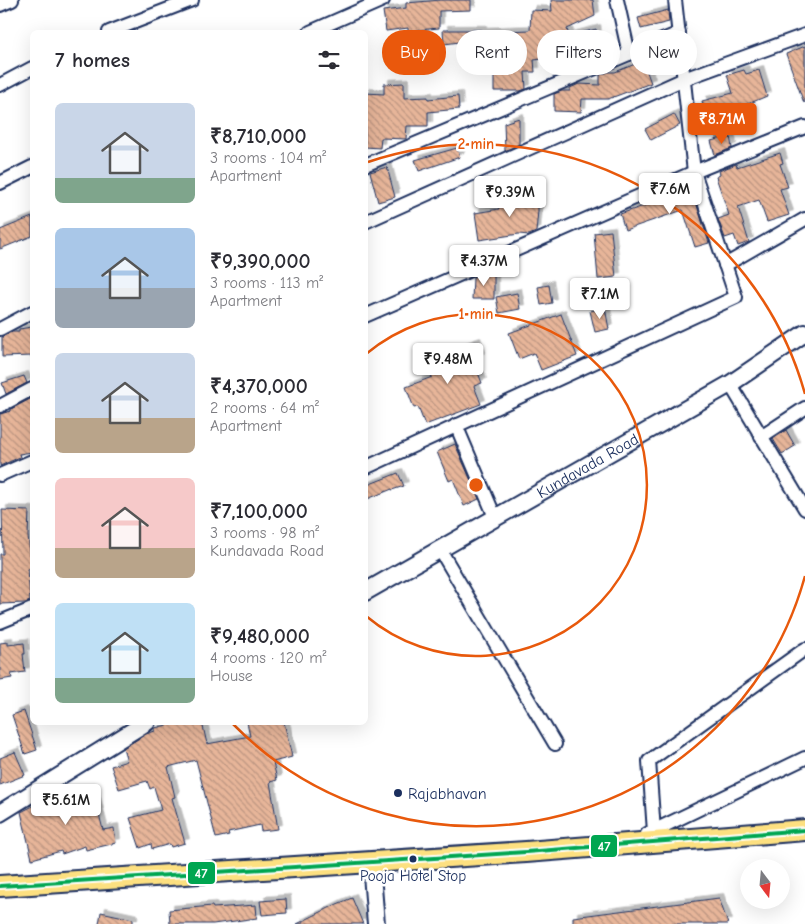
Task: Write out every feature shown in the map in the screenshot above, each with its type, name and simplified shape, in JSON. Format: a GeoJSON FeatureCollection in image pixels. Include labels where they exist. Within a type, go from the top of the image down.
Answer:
{"type":"FeatureCollection","features":[{"type":"Feature","properties":{"kind":"main road"},"geometry":{"type":"LineString","coordinates":[[0,886],[371,862],[805,830]]}},
{"type":"Feature","properties":{"kind":"street"},"geometry":{"type":"LineString","coordinates":[[0,5],[12,0]]}},
{"type":"Feature","properties":{"kind":"street"},"geometry":{"type":"LineString","coordinates":[[114,30],[192,0]]}},
{"type":"Feature","properties":{"kind":"street"},"geometry":{"type":"LineString","coordinates":[[315,30],[383,0]]}},
{"type":"Feature","properties":{"kind":"street"},"geometry":{"type":"LineString","coordinates":[[368,164],[629,54],[617,0]]}},
{"type":"Feature","properties":{"kind":"street"},"geometry":{"type":"LineString","coordinates":[[675,0],[679,30]]}},
{"type":"Feature","properties":{"kind":"street"},"geometry":{"type":"LineString","coordinates":[[368,221],[684,79],[805,35]]}},
{"type":"Feature","properties":{"kind":"street"},"geometry":{"type":"LineString","coordinates":[[0,85],[30,69]]}},
{"type":"Feature","properties":{"kind":"street"},"geometry":{"type":"LineString","coordinates":[[368,467],[736,296],[694,172],[684,75]]}},
{"type":"Feature","properties":{"kind":"street"},"geometry":{"type":"LineString","coordinates":[[368,315],[694,172],[805,127]]}},
{"type":"Feature","properties":{"kind":"street"},"geometry":{"type":"LineString","coordinates":[[0,183],[30,168]]}},
{"type":"Feature","properties":{"kind":"street"},"geometry":{"type":"LineString","coordinates":[[725,265],[805,219]]}},
{"type":"Feature","properties":{"kind":"street"},"geometry":{"type":"LineString","coordinates":[[0,329],[30,313]]}},
{"type":"Feature","properties":{"kind":"street","name":"Kundavada Road"},"geometry":{"type":"LineString","coordinates":[[368,590],[439,548],[730,384],[805,332]]}},
{"type":"Feature","properties":{"kind":"street"},"geometry":{"type":"LineString","coordinates":[[730,384],[803,501]]}},
{"type":"Feature","properties":{"kind":"street"},"geometry":{"type":"LineString","coordinates":[[0,406],[30,390]]}},
{"type":"Feature","properties":{"kind":"street"},"geometry":{"type":"LineString","coordinates":[[761,436],[805,408]]}},
{"type":"Feature","properties":{"kind":"street"},"geometry":{"type":"LineString","coordinates":[[456,425],[494,517]]}},
{"type":"Feature","properties":{"kind":"street"},"geometry":{"type":"LineString","coordinates":[[0,476],[30,462]]}},
{"type":"Feature","properties":{"kind":"street"},"geometry":{"type":"LineString","coordinates":[[439,548],[555,744]]}},
{"type":"Feature","properties":{"kind":"street"},"geometry":{"type":"LineString","coordinates":[[0,622],[30,610]]}},
{"type":"Feature","properties":{"kind":"street"},"geometry":{"type":"LineString","coordinates":[[654,832],[648,761],[805,649]]}},
{"type":"Feature","properties":{"kind":"street"},"geometry":{"type":"LineString","coordinates":[[0,813],[142,725]]}},
{"type":"Feature","properties":{"kind":"street"},"geometry":{"type":"LineString","coordinates":[[613,845],[654,832],[805,758]]}},
{"type":"Feature","properties":{"kind":"street"},"geometry":{"type":"LineString","coordinates":[[371,862],[376,924]]}},
{"type":"Feature","properties":{"kind":"building"},"geometry":{"type":"Polygon","coordinates":[[[471,0],[471,10],[439,11],[439,28],[386,30],[383,11],[406,8],[406,3],[471,0]]]}},
{"type":"Feature","properties":{"kind":"building"},"geometry":{"type":"Polygon","coordinates":[[[551,0],[593,0],[595,16],[567,30],[537,30],[537,60],[534,60],[535,72],[527,72],[527,30],[530,30],[531,10],[552,11],[551,0]]]}},
{"type":"Feature","properties":{"kind":"building"},"geometry":{"type":"Polygon","coordinates":[[[668,10],[669,22],[641,29],[638,18],[668,10]]]}},
{"type":"Feature","properties":{"kind":"building"},"geometry":{"type":"Polygon","coordinates":[[[446,30],[456,30],[456,42],[446,44],[446,30]]]}},
{"type":"Feature","properties":{"kind":"building"},"geometry":{"type":"Polygon","coordinates":[[[805,46],[805,102],[804,103],[786,54],[805,46]]]}},
{"type":"Feature","properties":{"kind":"building"},"geometry":{"type":"Polygon","coordinates":[[[630,66],[630,75],[648,75],[651,83],[608,99],[582,99],[581,112],[554,111],[554,94],[570,91],[570,88],[579,84],[600,85],[600,75],[620,75],[620,70],[630,66]]]}},
{"type":"Feature","properties":{"kind":"building"},"geometry":{"type":"Polygon","coordinates":[[[744,70],[746,74],[759,70],[767,96],[731,111],[706,118],[702,101],[733,93],[727,75],[744,70]]]}},
{"type":"Feature","properties":{"kind":"building"},"geometry":{"type":"Polygon","coordinates":[[[494,75],[525,75],[526,89],[520,91],[494,91],[494,75]]]}},
{"type":"Feature","properties":{"kind":"building"},"geometry":{"type":"Polygon","coordinates":[[[404,83],[404,98],[428,97],[428,99],[458,96],[459,109],[428,112],[428,126],[407,126],[406,139],[381,138],[380,148],[368,147],[368,93],[384,94],[384,84],[404,83]]]}},
{"type":"Feature","properties":{"kind":"building"},"geometry":{"type":"Polygon","coordinates":[[[674,114],[680,125],[651,140],[645,129],[674,114]]]}},
{"type":"Feature","properties":{"kind":"building"},"geometry":{"type":"Polygon","coordinates":[[[519,118],[519,144],[505,151],[504,123],[519,118]]]}},
{"type":"Feature","properties":{"kind":"building"},"geometry":{"type":"Polygon","coordinates":[[[730,136],[732,148],[715,155],[711,141],[730,136]]]}},
{"type":"Feature","properties":{"kind":"building"},"geometry":{"type":"Polygon","coordinates":[[[457,148],[460,157],[419,171],[415,160],[457,148]]]}},
{"type":"Feature","properties":{"kind":"building"},"geometry":{"type":"Polygon","coordinates":[[[780,153],[783,163],[780,164],[788,187],[780,189],[789,215],[767,222],[759,200],[738,207],[749,242],[738,246],[734,235],[725,238],[718,219],[729,215],[716,177],[720,175],[719,171],[736,164],[737,167],[780,153]]]}},
{"type":"Feature","properties":{"kind":"building"},"geometry":{"type":"Polygon","coordinates":[[[387,167],[395,197],[378,202],[370,172],[387,167]]]}},
{"type":"Feature","properties":{"kind":"building"},"geometry":{"type":"Polygon","coordinates":[[[538,190],[536,232],[529,235],[519,234],[479,240],[475,213],[499,209],[497,204],[527,193],[527,191],[538,190]]]}},
{"type":"Feature","properties":{"kind":"building"},"geometry":{"type":"Polygon","coordinates":[[[692,190],[709,243],[695,247],[683,210],[625,230],[620,214],[692,190]]]}},
{"type":"Feature","properties":{"kind":"building"},"geometry":{"type":"Polygon","coordinates":[[[30,218],[30,237],[0,249],[0,230],[30,218]]]}},
{"type":"Feature","properties":{"kind":"building"},"geometry":{"type":"Polygon","coordinates":[[[611,231],[616,277],[598,279],[594,233],[611,231]]]}},
{"type":"Feature","properties":{"kind":"building"},"geometry":{"type":"Polygon","coordinates":[[[482,273],[494,274],[494,299],[472,299],[473,278],[482,273]]]}},
{"type":"Feature","properties":{"kind":"building"},"geometry":{"type":"Polygon","coordinates":[[[549,285],[552,303],[541,305],[538,287],[549,285]]]}},
{"type":"Feature","properties":{"kind":"building"},"geometry":{"type":"Polygon","coordinates":[[[622,285],[624,296],[612,298],[610,287],[622,285]]]}},
{"type":"Feature","properties":{"kind":"building"},"geometry":{"type":"Polygon","coordinates":[[[517,293],[520,309],[499,313],[496,297],[517,293]]]}},
{"type":"Feature","properties":{"kind":"building"},"geometry":{"type":"Polygon","coordinates":[[[605,308],[609,329],[595,332],[590,311],[605,308]]]}},
{"type":"Feature","properties":{"kind":"building"},"geometry":{"type":"Polygon","coordinates":[[[561,314],[577,356],[541,370],[534,353],[519,359],[509,333],[561,314]]]}},
{"type":"Feature","properties":{"kind":"building"},"geometry":{"type":"Polygon","coordinates":[[[30,327],[30,356],[2,357],[2,337],[11,332],[19,332],[19,329],[30,327]]]}},
{"type":"Feature","properties":{"kind":"building"},"geometry":{"type":"Polygon","coordinates":[[[476,342],[481,357],[473,360],[482,383],[474,386],[481,404],[425,425],[418,407],[414,408],[406,387],[432,377],[426,360],[476,342]]]}},
{"type":"Feature","properties":{"kind":"building"},"geometry":{"type":"Polygon","coordinates":[[[24,376],[27,383],[6,394],[2,383],[24,376]]]}},
{"type":"Feature","properties":{"kind":"building"},"geometry":{"type":"Polygon","coordinates":[[[30,399],[30,452],[19,454],[20,457],[0,466],[0,414],[11,411],[11,409],[30,399]]]}},
{"type":"Feature","properties":{"kind":"building"},"geometry":{"type":"Polygon","coordinates":[[[786,430],[795,446],[782,454],[773,439],[786,430]]]}},
{"type":"Feature","properties":{"kind":"building"},"geometry":{"type":"Polygon","coordinates":[[[455,444],[479,499],[464,506],[453,479],[449,481],[437,452],[455,444]]]}},
{"type":"Feature","properties":{"kind":"building"},"geometry":{"type":"Polygon","coordinates":[[[398,473],[404,486],[368,499],[368,485],[398,473]]]}},
{"type":"Feature","properties":{"kind":"building"},"geometry":{"type":"Polygon","coordinates":[[[2,510],[29,511],[30,568],[28,569],[30,601],[0,604],[0,554],[3,554],[2,510]]]}},
{"type":"Feature","properties":{"kind":"building"},"geometry":{"type":"Polygon","coordinates":[[[8,642],[8,645],[24,643],[25,672],[11,674],[12,678],[0,680],[0,643],[8,642]]]}},
{"type":"Feature","properties":{"kind":"building"},"geometry":{"type":"Polygon","coordinates":[[[24,711],[37,750],[25,754],[12,715],[24,711]]]}},
{"type":"Feature","properties":{"kind":"building"},"geometry":{"type":"Polygon","coordinates":[[[167,725],[203,725],[207,744],[250,736],[248,725],[285,725],[292,757],[273,762],[277,780],[270,782],[278,829],[261,831],[260,825],[228,832],[229,835],[216,838],[196,760],[168,767],[175,797],[172,798],[185,843],[171,847],[170,844],[152,849],[151,844],[140,848],[130,818],[161,810],[154,787],[150,789],[147,781],[119,789],[111,766],[127,761],[123,748],[146,734],[155,731],[155,728],[167,725]]]}},
{"type":"Feature","properties":{"kind":"building"},"geometry":{"type":"Polygon","coordinates":[[[15,752],[25,775],[0,785],[0,758],[15,752]]]}},
{"type":"Feature","properties":{"kind":"building"},"geometry":{"type":"Polygon","coordinates":[[[93,790],[103,830],[114,828],[116,843],[86,850],[85,846],[62,854],[61,851],[32,859],[21,812],[35,805],[63,796],[93,790]]]}},
{"type":"Feature","properties":{"kind":"building"},"geometry":{"type":"Polygon","coordinates":[[[352,898],[363,924],[297,924],[337,904],[352,898]]]}},
{"type":"Feature","properties":{"kind":"building"},"geometry":{"type":"Polygon","coordinates":[[[719,898],[728,924],[573,924],[573,917],[719,898]]]}},
{"type":"Feature","properties":{"kind":"building"},"geometry":{"type":"Polygon","coordinates":[[[286,899],[287,913],[262,915],[260,901],[286,899]]]}},
{"type":"Feature","properties":{"kind":"building"},"geometry":{"type":"Polygon","coordinates":[[[256,905],[257,918],[213,924],[170,924],[169,910],[212,906],[213,908],[256,905]]]}},
{"type":"Feature","properties":{"kind":"building"},"geometry":{"type":"Polygon","coordinates":[[[101,912],[133,919],[133,924],[99,924],[101,912]]]}},
{"type":"Feature","properties":{"kind":"transit line","name":"47"},"geometry":{"type":"LineString","coordinates":[[0,886],[526,852],[805,830]]}},
{"type":"Feature","properties":{"kind":"place","name":"Rajabhavan"},"geometry":{"type":"Point","coordinates":[398,793]}},
{"type":"Feature","properties":{"kind":"place","name":"Pooja Hotel Stop"},"geometry":{"type":"Point","coordinates":[413,859]}}]}
